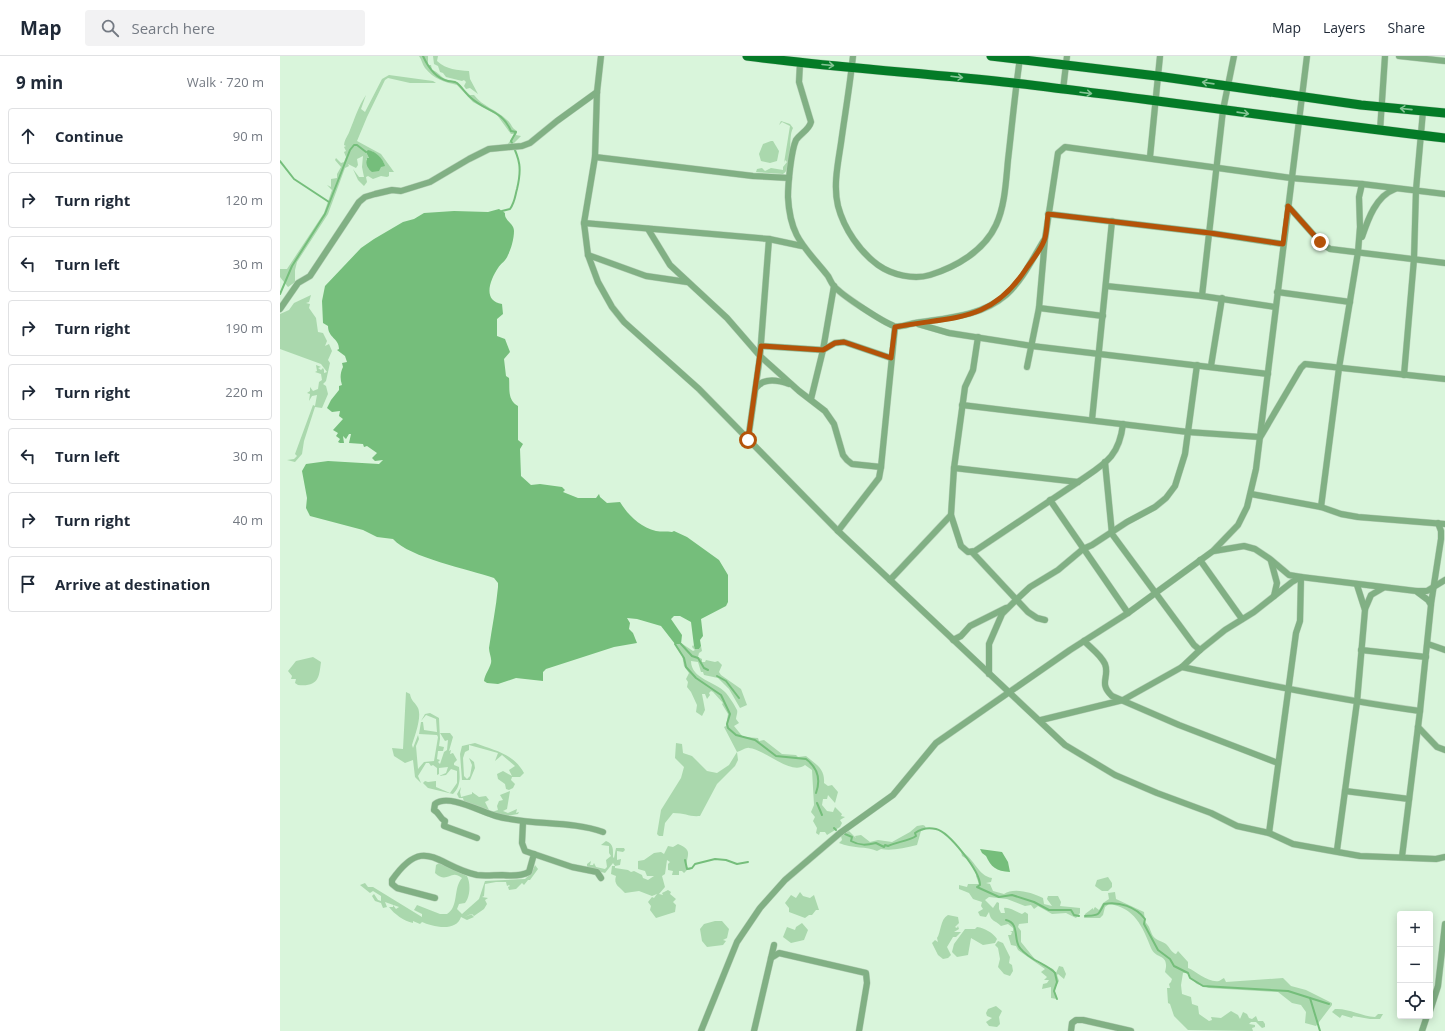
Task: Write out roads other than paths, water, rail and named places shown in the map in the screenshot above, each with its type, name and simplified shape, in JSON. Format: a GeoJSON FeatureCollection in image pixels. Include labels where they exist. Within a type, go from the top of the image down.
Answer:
{"type":"FeatureCollection","features":[{"type":"Feature","properties":{"kind":"main road"},"geometry":{"type":"LineString","coordinates":[[747,56],[800,63],[1016,84],[1445,138]]}},
{"type":"Feature","properties":{"kind":"main road"},"geometry":{"type":"LineString","coordinates":[[991,56],[1067,60],[1157,76],[1301,97],[1445,113]]}},
{"type":"Feature","properties":{"kind":"street"},"geometry":{"type":"LineString","coordinates":[[601,56],[597,92],[595,157],[584,223],[588,256],[598,282],[612,307],[624,322],[699,389],[838,531],[1008,692],[1041,720],[1065,745],[1115,774],[1157,793],[1211,813],[1237,826],[1270,834],[1294,844],[1337,850],[1360,856],[1436,859],[1445,857]]}},
{"type":"Feature","properties":{"kind":"street"},"geometry":{"type":"LineString","coordinates":[[853,56],[838,166],[836,191],[838,206],[845,223],[860,249],[868,258],[884,269],[897,274],[919,277],[946,270],[969,256],[989,238],[996,225],[1005,188],[1020,58]]}},
{"type":"Feature","properties":{"kind":"street"},"geometry":{"type":"LineString","coordinates":[[1150,157],[1154,101],[1160,56]]}},
{"type":"Feature","properties":{"kind":"street"},"geometry":{"type":"LineString","coordinates":[[1202,296],[1223,110],[1234,56]]}},
{"type":"Feature","properties":{"kind":"street"},"geometry":{"type":"LineString","coordinates":[[701,1031],[737,942],[760,908],[786,880],[840,833],[893,795],[936,743],[1008,692],[1128,613],[1213,551],[1238,525],[1251,494],[1260,437],[1307,56]]}},
{"type":"Feature","properties":{"kind":"street"},"geometry":{"type":"LineString","coordinates":[[1380,130],[1385,56]]}},
{"type":"Feature","properties":{"kind":"street"},"geometry":{"type":"LineString","coordinates":[[1398,56],[1445,61]]}},
{"type":"Feature","properties":{"kind":"street"},"geometry":{"type":"LineString","coordinates":[[1063,90],[1067,60]]}},
{"type":"Feature","properties":{"kind":"street"},"geometry":{"type":"LineString","coordinates":[[800,63],[799,82],[811,122],[810,127],[796,141],[793,150],[788,198],[792,221],[794,230],[802,246],[829,277],[834,286],[848,300],[895,327],[962,317],[988,308],[1001,299],[1016,284],[1045,239]]}},
{"type":"Feature","properties":{"kind":"street"},"geometry":{"type":"LineString","coordinates":[[280,309],[298,283],[310,276],[359,202],[365,197],[392,190],[401,191],[430,182],[489,149],[522,146],[530,143],[597,92]]}},
{"type":"Feature","properties":{"kind":"street"},"geometry":{"type":"LineString","coordinates":[[1404,375],[1414,259],[1416,190],[1423,111]]}},
{"type":"Feature","properties":{"kind":"street"},"geometry":{"type":"LineString","coordinates":[[1027,367],[1039,308],[1048,214],[1058,153],[1061,149],[1069,147],[1150,157],[1291,178],[1362,184],[1445,194]]}},
{"type":"Feature","properties":{"kind":"street"},"geometry":{"type":"LineString","coordinates":[[595,157],[753,176],[789,178]]}},
{"type":"Feature","properties":{"kind":"street"},"geometry":{"type":"LineString","coordinates":[[1321,507],[1358,252],[1360,227],[1359,197],[1362,184]]}},
{"type":"Feature","properties":{"kind":"street"},"geometry":{"type":"LineString","coordinates":[[1358,252],[1366,225],[1377,204],[1389,191],[1398,188]]}},
{"type":"Feature","properties":{"kind":"street"},"geometry":{"type":"LineString","coordinates":[[1288,206],[1325,246],[1330,249],[1445,263]]}},
{"type":"Feature","properties":{"kind":"street"},"geometry":{"type":"LineString","coordinates":[[1048,214],[1210,233],[1283,244]]}},
{"type":"Feature","properties":{"kind":"street"},"geometry":{"type":"LineString","coordinates":[[1092,420],[1112,222]]}},
{"type":"Feature","properties":{"kind":"street"},"geometry":{"type":"LineString","coordinates":[[584,223],[769,239],[802,246]]}},
{"type":"Feature","properties":{"kind":"street"},"geometry":{"type":"LineString","coordinates":[[648,229],[666,261],[727,318],[760,356],[791,384],[825,411],[834,424],[843,455],[847,460],[852,464],[882,467]]}},
{"type":"Feature","properties":{"kind":"street"},"geometry":{"type":"LineString","coordinates":[[748,440],[760,356],[769,239]]}},
{"type":"Feature","properties":{"kind":"street"},"geometry":{"type":"LineString","coordinates":[[588,256],[646,276],[687,282]]}},
{"type":"Feature","properties":{"kind":"street"},"geometry":{"type":"LineString","coordinates":[[811,399],[823,350],[834,286]]}},
{"type":"Feature","properties":{"kind":"street"},"geometry":{"type":"LineString","coordinates":[[1106,286],[1222,298],[1275,307]]}},
{"type":"Feature","properties":{"kind":"street"},"geometry":{"type":"LineString","coordinates":[[1277,292],[1350,302]]}},
{"type":"Feature","properties":{"kind":"street"},"geometry":{"type":"LineString","coordinates":[[1211,366],[1222,298]]}},
{"type":"Feature","properties":{"kind":"street"},"geometry":{"type":"LineString","coordinates":[[1039,308],[1103,316]]}},
{"type":"Feature","properties":{"kind":"street"},"geometry":{"type":"LineString","coordinates":[[914,323],[939,331],[1032,346],[1211,366],[1268,374]]}},
{"type":"Feature","properties":{"kind":"street"},"geometry":{"type":"LineString","coordinates":[[838,531],[876,483],[882,467],[895,327]]}},
{"type":"Feature","properties":{"kind":"street"},"geometry":{"type":"LineString","coordinates":[[978,337],[974,366],[965,387],[962,405],[954,468],[951,515],[963,550],[972,552],[1016,600],[1032,615],[1045,620]]}},
{"type":"Feature","properties":{"kind":"street"},"geometry":{"type":"LineString","coordinates":[[761,346],[823,350],[835,343],[844,342],[891,358]]}},
{"type":"Feature","properties":{"kind":"street"},"geometry":{"type":"LineString","coordinates":[[1260,437],[1303,366],[1308,364],[1445,379]]}},
{"type":"Feature","properties":{"kind":"street"},"geometry":{"type":"LineString","coordinates":[[989,674],[989,644],[1002,614],[1030,587],[1058,570],[1083,549],[1112,534],[1127,522],[1155,507],[1166,498],[1175,486],[1185,454],[1197,365]]}},
{"type":"Feature","properties":{"kind":"street"},"geometry":{"type":"LineString","coordinates":[[756,388],[758,384],[766,381],[782,381],[791,384]]}},
{"type":"Feature","properties":{"kind":"street"},"geometry":{"type":"LineString","coordinates":[[962,405],[1188,432],[1260,437]]}},
{"type":"Feature","properties":{"kind":"street"},"geometry":{"type":"LineString","coordinates":[[972,552],[1078,482],[1105,462],[1119,445],[1123,424]]}},
{"type":"Feature","properties":{"kind":"street"},"geometry":{"type":"LineString","coordinates":[[1105,462],[1112,534],[1194,645],[1200,650]]}},
{"type":"Feature","properties":{"kind":"street"},"geometry":{"type":"LineString","coordinates":[[954,468],[1078,482]]}},
{"type":"Feature","properties":{"kind":"street"},"geometry":{"type":"LineString","coordinates":[[1251,494],[1321,507],[1337,513],[1358,517],[1445,524]]}},
{"type":"Feature","properties":{"kind":"street"},"geometry":{"type":"LineString","coordinates":[[1050,500],[1128,613]]}},
{"type":"Feature","properties":{"kind":"street"},"geometry":{"type":"LineString","coordinates":[[890,580],[951,515]]}},
{"type":"Feature","properties":{"kind":"street"},"geometry":{"type":"LineString","coordinates":[[1402,857],[1428,644],[1433,586],[1440,544],[1441,531],[1438,523]]}},
{"type":"Feature","properties":{"kind":"street"},"geometry":{"type":"LineString","coordinates":[[1440,544],[1445,538]]}},
{"type":"Feature","properties":{"kind":"street"},"geometry":{"type":"LineString","coordinates":[[1213,551],[1244,546],[1256,549],[1289,575],[1301,578],[1308,577],[1357,585],[1416,591],[1427,591],[1445,580]]}},
{"type":"Feature","properties":{"kind":"street"},"geometry":{"type":"LineString","coordinates":[[1270,559],[1278,583],[1274,597]]}},
{"type":"Feature","properties":{"kind":"street"},"geometry":{"type":"LineString","coordinates":[[1200,560],[1242,619]]}},
{"type":"Feature","properties":{"kind":"street"},"geometry":{"type":"LineString","coordinates":[[1041,720],[1123,700],[1182,667],[1200,650],[1301,578]]}},
{"type":"Feature","properties":{"kind":"street"},"geometry":{"type":"LineString","coordinates":[[1270,834],[1296,633],[1300,621],[1301,578]]}},
{"type":"Feature","properties":{"kind":"street"},"geometry":{"type":"LineString","coordinates":[[1357,585],[1365,610]]}},
{"type":"Feature","properties":{"kind":"street"},"geometry":{"type":"LineString","coordinates":[[1337,850],[1358,702],[1365,610],[1371,595],[1385,588]]}},
{"type":"Feature","properties":{"kind":"street"},"geometry":{"type":"LineString","coordinates":[[1416,591],[1428,600],[1431,605]]}},
{"type":"Feature","properties":{"kind":"street"},"geometry":{"type":"LineString","coordinates":[[953,640],[961,636],[970,626],[1009,607]]}},
{"type":"Feature","properties":{"kind":"street"},"geometry":{"type":"LineString","coordinates":[[1084,641],[1104,662],[1106,667],[1104,684],[1107,691],[1112,696],[1179,725],[1278,763]]}},
{"type":"Feature","properties":{"kind":"street"},"geometry":{"type":"LineString","coordinates":[[1428,644],[1445,650]]}},
{"type":"Feature","properties":{"kind":"street"},"geometry":{"type":"LineString","coordinates":[[1361,650],[1426,657]]}},
{"type":"Feature","properties":{"kind":"street"},"geometry":{"type":"LineString","coordinates":[[1182,667],[1289,690],[1420,711]]}},
{"type":"Feature","properties":{"kind":"street"},"geometry":{"type":"LineString","coordinates":[[1418,727],[1437,747],[1445,750]]}},
{"type":"Feature","properties":{"kind":"street"},"geometry":{"type":"LineString","coordinates":[[1345,791],[1409,799]]}},
{"type":"Feature","properties":{"kind":"street"},"geometry":{"type":"LineString","coordinates":[[477,838],[444,826],[445,821],[440,818],[438,812],[434,810],[435,804],[443,800],[456,802],[489,814],[523,822],[580,827],[603,832]]}},
{"type":"Feature","properties":{"kind":"street"},"geometry":{"type":"LineString","coordinates":[[523,822],[523,849],[572,867],[597,872],[601,878]]}},
{"type":"Feature","properties":{"kind":"street"},"geometry":{"type":"LineString","coordinates":[[435,898],[397,888],[392,884],[392,880],[405,863],[423,855],[434,856],[477,875],[509,876],[524,875],[529,872],[534,854]]}},
{"type":"Feature","properties":{"kind":"street"},"geometry":{"type":"LineString","coordinates":[[1433,1002],[1438,986],[1445,924]]}},
{"type":"Feature","properties":{"kind":"street"},"geometry":{"type":"LineString","coordinates":[[754,1031],[774,945]]}},
{"type":"Feature","properties":{"kind":"street"},"geometry":{"type":"LineString","coordinates":[[770,958],[775,954],[783,953],[866,973],[867,983],[859,1031]]}},
{"type":"Feature","properties":{"kind":"street"},"geometry":{"type":"LineString","coordinates":[[1422,1031],[1426,1019]]}},
{"type":"Feature","properties":{"kind":"street"},"geometry":{"type":"LineString","coordinates":[[1071,1031],[1072,1023],[1076,1020],[1083,1020],[1131,1031]]}},
{"type":"Feature","properties":{"kind":"waterway"},"geometry":{"type":"LineString","coordinates":[[423,56],[427,64],[436,75],[443,80],[457,83],[476,102],[498,115],[503,119],[511,131],[516,132],[511,141],[519,164],[519,182],[512,206],[510,209],[502,211]]}},
{"type":"Feature","properties":{"kind":"waterway"},"geometry":{"type":"LineString","coordinates":[[280,294],[292,266],[325,214],[350,150],[354,145],[357,145],[366,152]]}},
{"type":"Feature","properties":{"kind":"waterway"},"geometry":{"type":"LineString","coordinates":[[280,161],[294,179],[329,202]]}},
{"type":"Feature","properties":{"kind":"waterway"},"geometry":{"type":"LineString","coordinates":[[675,644],[684,658],[686,667],[696,678],[721,695],[730,714],[727,724],[728,728],[736,735],[755,740],[776,756],[806,759],[816,770],[818,778],[816,793]]}},
{"type":"Feature","properties":{"kind":"waterway"},"geometry":{"type":"LineString","coordinates":[[681,644],[692,656],[698,658],[704,668],[708,670]]}},
{"type":"Feature","properties":{"kind":"waterway"},"geometry":{"type":"LineString","coordinates":[[717,676],[726,681],[739,698]]}},
{"type":"Feature","properties":{"kind":"waterway"},"geometry":{"type":"LineString","coordinates":[[817,803],[822,815]]}},
{"type":"Feature","properties":{"kind":"waterway"},"geometry":{"type":"LineString","coordinates":[[845,834],[852,837],[851,841],[857,844],[867,845],[876,843],[884,847],[885,845],[888,846],[913,838],[916,836],[915,833],[923,829],[936,829],[956,844],[970,862],[979,879],[980,885],[977,887],[999,897],[1012,895],[1034,902],[1049,910],[1071,910],[1074,915],[1079,916]]}},
{"type":"Feature","properties":{"kind":"waterway"},"geometry":{"type":"LineString","coordinates":[[685,860],[687,869],[692,868],[695,864],[715,859],[726,860],[737,864],[748,862]]}},
{"type":"Feature","properties":{"kind":"waterway"},"geometry":{"type":"LineString","coordinates":[[1085,916],[1098,914],[1104,904],[1115,903],[1132,908],[1145,919],[1144,924],[1158,950],[1170,959],[1174,966],[1188,973],[1190,978],[1203,986],[1288,991],[1329,1004]]}},
{"type":"Feature","properties":{"kind":"waterway"},"geometry":{"type":"LineString","coordinates":[[1006,920],[1015,928],[1017,941],[1020,948],[1033,959],[1048,967],[1055,973],[1057,982],[1054,991],[1057,999]]}},
{"type":"Feature","properties":{"kind":"waterway"},"geometry":{"type":"LineString","coordinates":[[1310,998],[1320,1031]]}}]}
